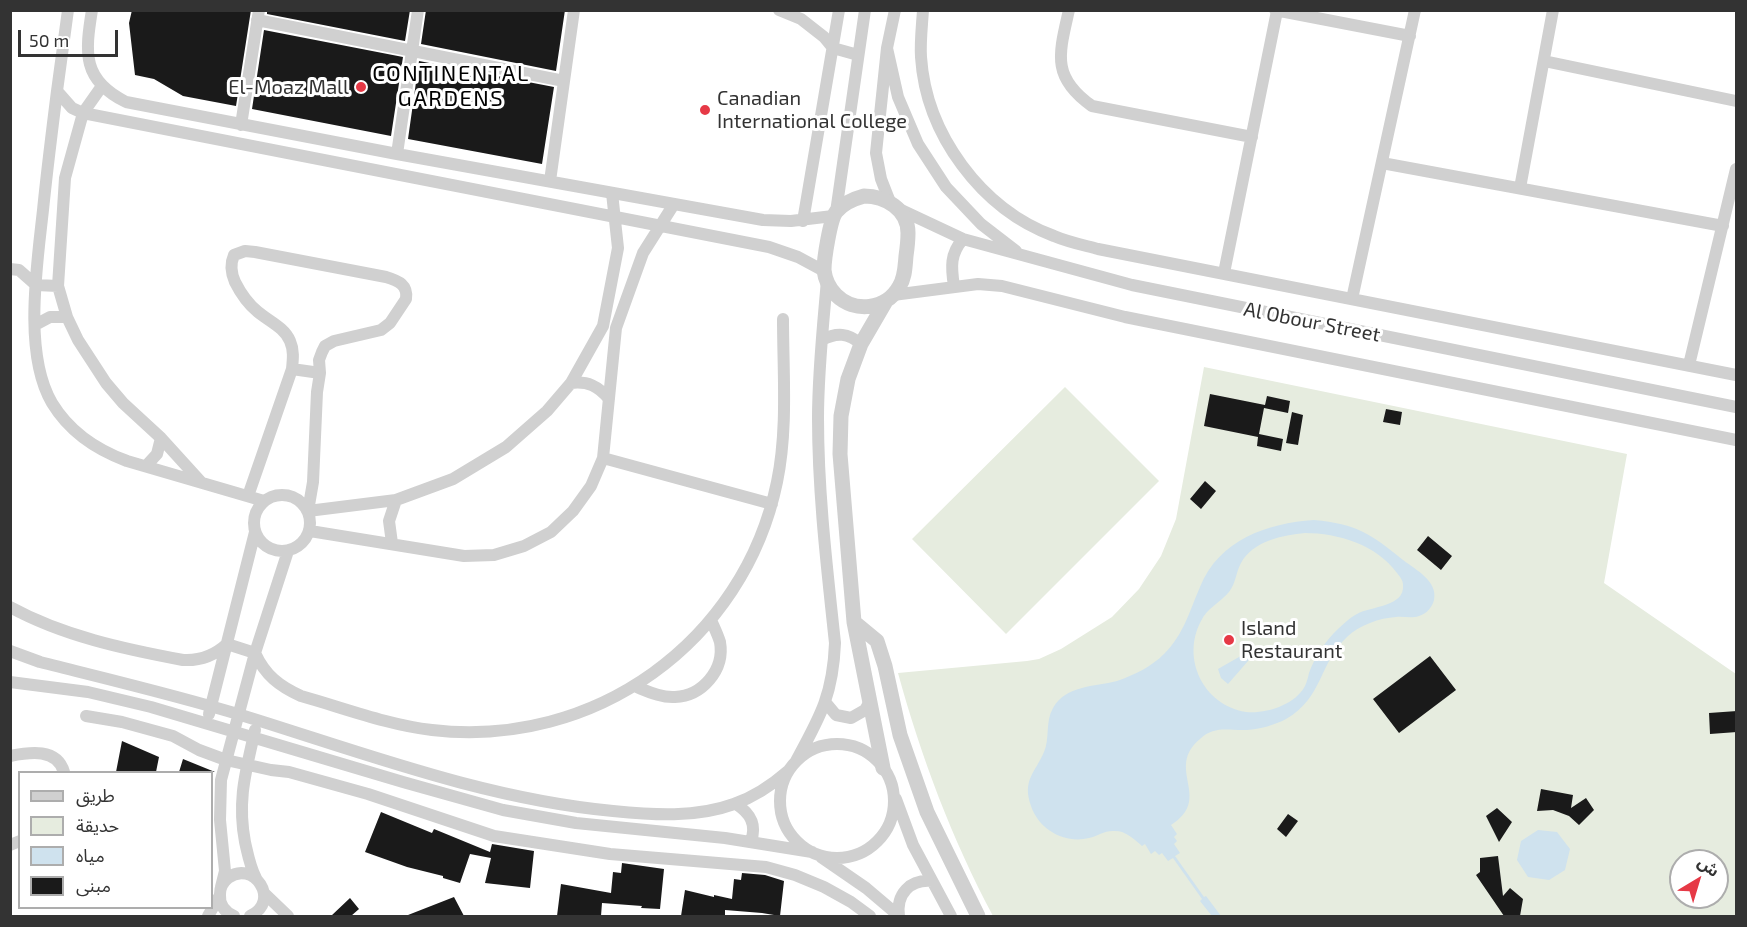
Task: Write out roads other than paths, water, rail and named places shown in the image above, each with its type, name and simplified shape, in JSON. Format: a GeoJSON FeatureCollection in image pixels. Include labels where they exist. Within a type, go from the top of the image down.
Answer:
{"type":"FeatureCollection","features":[{"type":"Feature","properties":{"kind":"street"},"geometry":{"type":"LineString","coordinates":[[68,10],[37,260],[35,325],[38,364],[52,403],[76,432],[108,454],[264,501]]}},
{"type":"Feature","properties":{"kind":"street"},"geometry":{"type":"LineString","coordinates":[[92,10],[87,42],[88,58],[93,73],[113,96],[126,102],[763,220],[803,221],[835,214],[847,202],[864,196],[873,196],[893,205]]}},
{"type":"Feature","properties":{"kind":"street"},"geometry":{"type":"LineString","coordinates":[[397,154],[418,10]]}},
{"type":"Feature","properties":{"kind":"street"},"geometry":{"type":"LineString","coordinates":[[550,181],[574,10]]}},
{"type":"Feature","properties":{"kind":"street"},"geometry":{"type":"LineString","coordinates":[[779,10],[801,19],[824,37],[833,48],[858,55]]}},
{"type":"Feature","properties":{"kind":"street"},"geometry":{"type":"LineString","coordinates":[[803,221],[839,10]]}},
{"type":"Feature","properties":{"kind":"street"},"geometry":{"type":"LineString","coordinates":[[865,10],[826,276],[819,379],[819,457],[825,548],[835,643],[833,673],[826,703],[792,766],[781,794],[782,817],[789,831],[799,843],[866,888],[899,916]]}},
{"type":"Feature","properties":{"kind":"street"},"geometry":{"type":"LineString","coordinates":[[883,768],[854,622],[840,454],[841,416],[848,379],[861,344],[902,280],[908,232],[902,215],[893,205],[881,179],[876,153],[887,48],[895,10]]}},
{"type":"Feature","properties":{"kind":"street"},"geometry":{"type":"LineString","coordinates":[[923,10],[921,57],[930,103],[948,146],[976,183],[1011,214],[1053,236],[1098,249],[1737,375]]}},
{"type":"Feature","properties":{"kind":"street"},"geometry":{"type":"LineString","coordinates":[[1069,10],[1060,58],[1065,78],[1076,94],[1092,106],[1251,137]]}},
{"type":"Feature","properties":{"kind":"street"},"geometry":{"type":"LineString","coordinates":[[1352,299],[1415,10]]}},
{"type":"Feature","properties":{"kind":"street"},"geometry":{"type":"LineString","coordinates":[[1520,188],[1553,10]]}},
{"type":"Feature","properties":{"kind":"street"},"geometry":{"type":"LineString","coordinates":[[1224,273],[1276,11],[1410,36]]}},
{"type":"Feature","properties":{"kind":"street"},"geometry":{"type":"LineString","coordinates":[[241,125],[258,15],[412,51],[564,81]]}},
{"type":"Feature","properties":{"kind":"street"},"geometry":{"type":"LineString","coordinates":[[887,48],[898,98],[918,144],[946,187],[981,224],[1022,255]]}},
{"type":"Feature","properties":{"kind":"street"},"geometry":{"type":"LineString","coordinates":[[1544,61],[1737,101]]}},
{"type":"Feature","properties":{"kind":"street"},"geometry":{"type":"LineString","coordinates":[[102,86],[83,113],[65,178],[58,286],[67,317],[83,348],[106,383],[202,483]]}},
{"type":"Feature","properties":{"kind":"street"},"geometry":{"type":"LineString","coordinates":[[57,91],[72,108],[83,113],[784,251],[798,256],[826,276],[836,295],[851,305],[869,307],[889,298]]}},
{"type":"Feature","properties":{"kind":"street"},"geometry":{"type":"LineString","coordinates":[[1382,163],[1723,226]]}},
{"type":"Feature","properties":{"kind":"street"},"geometry":{"type":"LineString","coordinates":[[1689,365],[1737,169]]}},
{"type":"Feature","properties":{"kind":"street"},"geometry":{"type":"LineString","coordinates":[[308,511],[396,500],[453,479],[489,459],[530,428],[571,383],[603,326],[616,263],[618,232],[612,193]]}},
{"type":"Feature","properties":{"kind":"street"},"geometry":{"type":"LineString","coordinates":[[44,201],[62,203]]}},
{"type":"Feature","properties":{"kind":"street"},"geometry":{"type":"LineString","coordinates":[[310,531],[464,556],[494,555],[524,546],[550,532],[573,511],[591,486],[603,458],[616,328],[643,253],[674,204]]}},
{"type":"Feature","properties":{"kind":"street","name":"Al Obour Street"},"geometry":{"type":"LineString","coordinates":[[893,205],[963,238],[1132,285],[1737,407]]}},
{"type":"Feature","properties":{"kind":"street"},"geometry":{"type":"LineString","coordinates":[[954,286],[951,258],[963,238]]}},
{"type":"Feature","properties":{"kind":"street"},"geometry":{"type":"LineString","coordinates":[[248,496],[291,369],[293,349],[285,333],[248,302],[233,278],[231,261],[234,255],[239,252],[255,252],[401,282],[405,287],[406,299],[390,323],[381,330],[334,341],[326,346],[319,360],[313,482],[308,511],[310,531],[302,543],[288,551],[272,550],[258,539],[254,525],[256,512],[264,501],[272,497],[288,496],[296,499],[308,511]]}},
{"type":"Feature","properties":{"kind":"street"},"geometry":{"type":"LineString","coordinates":[[15,270],[37,260],[58,261]]}},
{"type":"Feature","properties":{"kind":"street"},"geometry":{"type":"LineString","coordinates":[[15,270],[36,285],[58,286]]}},
{"type":"Feature","properties":{"kind":"street","name":"Al Obour Street"},"geometry":{"type":"LineString","coordinates":[[889,298],[954,286],[978,284],[1002,286],[1125,317],[1737,440]]}},
{"type":"Feature","properties":{"kind":"street"},"geometry":{"type":"LineString","coordinates":[[35,325],[50,317],[67,317]]}},
{"type":"Feature","properties":{"kind":"street"},"geometry":{"type":"LineString","coordinates":[[227,644],[255,653],[270,677],[285,689],[301,696],[409,726],[433,730],[493,731],[528,727],[596,706],[634,686],[671,660],[711,620],[746,567],[761,536],[777,481],[783,433],[783,319]]}},
{"type":"Feature","properties":{"kind":"street"},"geometry":{"type":"LineString","coordinates":[[603,326],[616,328]]}},
{"type":"Feature","properties":{"kind":"street"},"geometry":{"type":"LineString","coordinates":[[822,340],[832,335],[843,334],[853,337],[861,344]]}},
{"type":"Feature","properties":{"kind":"street"},"geometry":{"type":"LineString","coordinates":[[291,369],[320,373]]}},
{"type":"Feature","properties":{"kind":"street"},"geometry":{"type":"LineString","coordinates":[[571,383],[592,384],[602,390],[609,399]]}},
{"type":"Feature","properties":{"kind":"street"},"geometry":{"type":"LineString","coordinates":[[146,466],[157,454],[161,438]]}},
{"type":"Feature","properties":{"kind":"street"},"geometry":{"type":"LineString","coordinates":[[603,458],[772,504]]}},
{"type":"Feature","properties":{"kind":"street"},"geometry":{"type":"LineString","coordinates":[[392,543],[389,521],[396,500]]}},
{"type":"Feature","properties":{"kind":"street"},"geometry":{"type":"LineString","coordinates":[[207,722],[255,532]]}},
{"type":"Feature","properties":{"kind":"street"},"geometry":{"type":"LineString","coordinates":[[234,916],[225,911],[220,892],[225,871],[216,820],[221,780],[237,714],[288,551]]}},
{"type":"Feature","properties":{"kind":"street"},"geometry":{"type":"LineString","coordinates":[[10,607],[67,633],[183,660],[212,656],[227,644]]}},
{"type":"Feature","properties":{"kind":"street"},"geometry":{"type":"LineString","coordinates":[[634,686],[660,696],[674,698],[700,689],[710,680],[717,668],[720,655],[720,641],[711,620]]}},
{"type":"Feature","properties":{"kind":"street"},"geometry":{"type":"LineString","coordinates":[[854,622],[877,641],[885,666],[900,735],[927,812],[978,916]]}},
{"type":"Feature","properties":{"kind":"street"},"geometry":{"type":"LineString","coordinates":[[10,651],[40,662],[237,714],[457,783],[541,802],[583,808],[669,814],[714,810],[736,804],[771,786],[807,752],[820,747],[841,745],[861,750],[873,757],[889,779],[913,845],[951,916]]}},
{"type":"Feature","properties":{"kind":"street"},"geometry":{"type":"LineString","coordinates":[[10,682],[88,692],[207,722],[503,810],[576,823],[751,841],[830,858],[843,858],[868,849],[886,830],[894,805],[893,792]]}},
{"type":"Feature","properties":{"kind":"street"},"geometry":{"type":"LineString","coordinates":[[826,703],[836,715],[852,718],[865,710],[869,703]]}},
{"type":"Feature","properties":{"kind":"street"},"geometry":{"type":"LineString","coordinates":[[86,716],[122,722],[173,736],[199,750],[226,760],[246,766],[289,772],[368,794],[494,836],[610,854],[766,867],[795,875],[824,887],[870,916]]}},
{"type":"Feature","properties":{"kind":"street"},"geometry":{"type":"LineString","coordinates":[[257,720],[240,802],[241,820],[250,865],[256,878],[264,893],[288,916]]}},
{"type":"Feature","properties":{"kind":"street"},"geometry":{"type":"LineString","coordinates":[[10,756],[26,753],[50,755],[58,760],[64,771]]}},
{"type":"Feature","properties":{"kind":"street"},"geometry":{"type":"LineString","coordinates":[[736,804],[749,813],[752,820],[754,827],[751,841]]}},
{"type":"Feature","properties":{"kind":"street"},"geometry":{"type":"LineString","coordinates":[[213,906],[226,880],[240,873],[256,878]]}},
{"type":"Feature","properties":{"kind":"street"},"geometry":{"type":"LineString","coordinates":[[899,916],[899,900],[903,893],[916,882],[932,881]]}},
{"type":"Feature","properties":{"kind":"street"},"geometry":{"type":"LineString","coordinates":[[250,916],[262,906],[264,893]]}},
{"type":"Feature","properties":{"kind":"water"},"geometry":{"type":"Polygon","coordinates":[[[1314,520],[1342,524],[1372,537],[1425,577],[1433,587],[1434,600],[1430,608],[1422,615],[1383,619],[1364,626],[1347,637],[1331,658],[1307,701],[1286,719],[1257,729],[1217,730],[1200,739],[1190,750],[1186,761],[1189,804],[1183,815],[1171,825],[1177,834],[1174,837],[1177,841],[1174,844],[1180,853],[1175,856],[1204,897],[1206,896],[1221,916],[1212,916],[1173,858],[1168,861],[1162,853],[1159,855],[1155,851],[1151,854],[1145,844],[1142,846],[1130,836],[1119,831],[1108,831],[1092,837],[1071,839],[1062,837],[1047,828],[1040,822],[1031,806],[1029,783],[1044,752],[1051,713],[1059,700],[1073,691],[1117,681],[1154,663],[1177,639],[1208,571],[1219,557],[1246,537],[1262,530],[1314,520]],[[1318,534],[1287,535],[1269,540],[1253,549],[1241,563],[1229,592],[1201,621],[1195,635],[1195,664],[1208,690],[1231,708],[1254,712],[1271,710],[1287,703],[1305,686],[1319,652],[1336,631],[1363,611],[1393,602],[1402,592],[1401,579],[1389,563],[1379,555],[1356,542],[1318,534]]]}},
{"type":"Feature","properties":{"kind":"water"},"geometry":{"type":"Polygon","coordinates":[[[1253,649],[1255,653],[1228,684],[1221,678],[1218,669],[1253,649]]]}},
{"type":"Feature","properties":{"kind":"water"},"geometry":{"type":"Polygon","coordinates":[[[1538,830],[1557,832],[1570,849],[1565,870],[1549,880],[1528,877],[1517,860],[1521,841],[1538,830]]]}},
{"type":"Feature","properties":{"kind":"place","name":"El-Moaz Mall"},"geometry":{"type":"Point","coordinates":[361,87]}},
{"type":"Feature","properties":{"kind":"place","name":"Canadian International College"},"geometry":{"type":"Point","coordinates":[705,110]}},
{"type":"Feature","properties":{"kind":"place","name":"Island Restaurant"},"geometry":{"type":"Point","coordinates":[1229,640]}},
{"type":"Feature","properties":{"kind":"district","name":"CONTINENTAL GARDENS"},"geometry":{"type":"Point","coordinates":[451,86]}}]}
